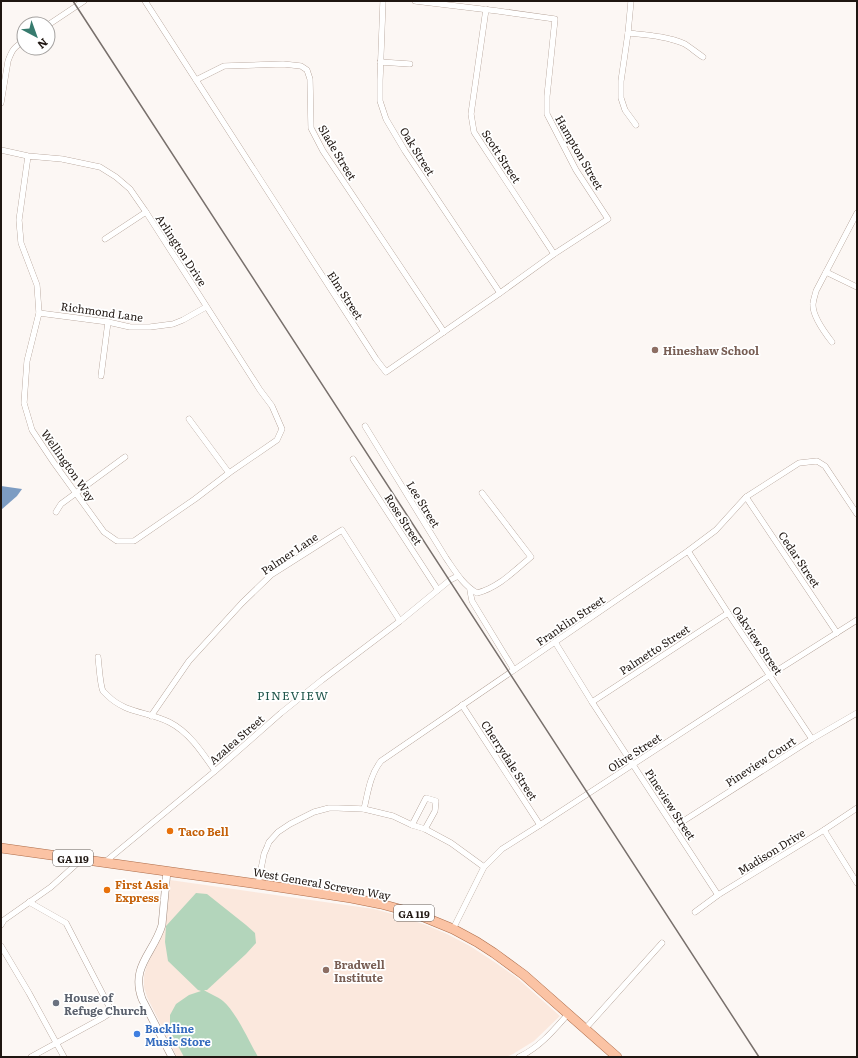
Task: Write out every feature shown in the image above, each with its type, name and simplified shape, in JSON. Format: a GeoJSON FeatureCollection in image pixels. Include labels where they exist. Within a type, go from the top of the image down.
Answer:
{"type":"FeatureCollection","features":[{"type":"Feature","properties":{"kind":"main road","name":"West General Screven Way"},"geometry":{"type":"LineString","coordinates":[[1,848],[258,884],[381,904],[425,917],[453,929],[481,944],[514,967],[617,1057]]}},
{"type":"Feature","properties":{"kind":"street"},"geometry":{"type":"LineString","coordinates":[[56,20],[84,1]]}},
{"type":"Feature","properties":{"kind":"street","name":"Elm Street"},"geometry":{"type":"LineString","coordinates":[[145,1],[376,360],[386,372],[554,254],[608,219]]}},
{"type":"Feature","properties":{"kind":"street","name":"Oak Street"},"geometry":{"type":"LineString","coordinates":[[383,1],[380,101],[386,120],[500,293]]}},
{"type":"Feature","properties":{"kind":"street"},"geometry":{"type":"LineString","coordinates":[[415,1],[486,9]]}},
{"type":"Feature","properties":{"kind":"street"},"geometry":{"type":"LineString","coordinates":[[631,1],[621,81],[621,98],[626,110],[636,125]]}},
{"type":"Feature","properties":{"kind":"street","name":"Hampton Street"},"geometry":{"type":"LineString","coordinates":[[486,9],[555,19],[547,96],[547,114],[576,170],[608,219]]}},
{"type":"Feature","properties":{"kind":"street","name":"Scott Street"},"geometry":{"type":"LineString","coordinates":[[486,9],[471,114],[474,132],[554,254]]}},
{"type":"Feature","properties":{"kind":"street"},"geometry":{"type":"LineString","coordinates":[[628,33],[672,40],[685,45],[703,58]]}},
{"type":"Feature","properties":{"kind":"street"},"geometry":{"type":"LineString","coordinates":[[1,103],[8,61],[16,46]]}},
{"type":"Feature","properties":{"kind":"street"},"geometry":{"type":"LineString","coordinates":[[380,62],[410,64]]}},
{"type":"Feature","properties":{"kind":"street","name":"Slade Street"},"geometry":{"type":"LineString","coordinates":[[196,80],[224,66],[283,64],[301,66],[307,70],[310,79],[310,128],[323,151],[444,332]]}},
{"type":"Feature","properties":{"kind":"street","name":"Arlington Drive"},"geometry":{"type":"LineString","coordinates":[[1,150],[28,156],[62,159],[100,167],[116,177],[130,189],[260,390],[272,406],[282,429],[277,440]]}},
{"type":"Feature","properties":{"kind":"street","name":"Wellington Way"},"geometry":{"type":"LineString","coordinates":[[28,156],[20,220],[21,243],[37,285],[39,313],[28,361],[24,403],[32,430],[104,532],[117,540],[134,541],[196,499],[229,473],[277,440]]}},
{"type":"Feature","properties":{"kind":"street"},"geometry":{"type":"LineString","coordinates":[[105,239],[146,212]]}},
{"type":"Feature","properties":{"kind":"street"},"geometry":{"type":"LineString","coordinates":[[832,342],[819,322],[813,309],[813,303],[816,291],[857,213]]}},
{"type":"Feature","properties":{"kind":"street"},"geometry":{"type":"LineString","coordinates":[[826,272],[857,287]]}},
{"type":"Feature","properties":{"kind":"street","name":"Richmond Lane"},"geometry":{"type":"LineString","coordinates":[[39,313],[108,322],[130,327],[150,327],[173,324],[206,307]]}},
{"type":"Feature","properties":{"kind":"street"},"geometry":{"type":"LineString","coordinates":[[101,376],[108,322]]}},
{"type":"Feature","properties":{"kind":"street"},"geometry":{"type":"LineString","coordinates":[[189,418],[229,473]]}},
{"type":"Feature","properties":{"kind":"street","name":"Lee Street"},"geometry":{"type":"LineString","coordinates":[[365,426],[446,558],[470,590],[472,601],[514,670]]}},
{"type":"Feature","properties":{"kind":"street"},"geometry":{"type":"LineString","coordinates":[[56,512],[60,504],[125,457]]}},
{"type":"Feature","properties":{"kind":"street","name":"Rose Street"},"geometry":{"type":"LineString","coordinates":[[354,459],[438,590]]}},
{"type":"Feature","properties":{"kind":"street","name":"Franklin Street"},"geometry":{"type":"LineString","coordinates":[[364,809],[372,776],[376,767],[381,761],[688,551],[716,530],[746,497],[799,463],[817,461],[824,466],[857,514]]}},
{"type":"Feature","properties":{"kind":"street"},"geometry":{"type":"LineString","coordinates":[[470,590],[476,593],[486,591],[503,580],[531,557],[482,493]]}},
{"type":"Feature","properties":{"kind":"street","name":"Cedar Street"},"geometry":{"type":"LineString","coordinates":[[746,497],[837,633]]}},
{"type":"Feature","properties":{"kind":"street","name":"Palmer Lane"},"geometry":{"type":"LineString","coordinates":[[152,716],[189,661],[242,603],[271,576],[342,530],[400,621]]}},
{"type":"Feature","properties":{"kind":"street","name":"Oakview Street"},"geometry":{"type":"LineString","coordinates":[[688,551],[812,739]]}},
{"type":"Feature","properties":{"kind":"street","name":"Azalea Street"},"geometry":{"type":"LineString","coordinates":[[105,862],[215,771],[281,713],[400,621],[450,580],[458,576]]}},
{"type":"Feature","properties":{"kind":"street","name":"Palmetto Street"},"geometry":{"type":"LineString","coordinates":[[592,702],[728,613]]}},
{"type":"Feature","properties":{"kind":"street","name":"Olive Street"},"geometry":{"type":"LineString","coordinates":[[453,929],[484,867],[502,849],[857,620]]}},
{"type":"Feature","properties":{"kind":"street","name":"Pineview Street"},"geometry":{"type":"LineString","coordinates":[[555,642],[592,702],[718,895]]}},
{"type":"Feature","properties":{"kind":"street"},"geometry":{"type":"LineString","coordinates":[[98,657],[102,690],[113,701],[122,707],[168,722],[181,730],[195,744],[215,771]]}},
{"type":"Feature","properties":{"kind":"street","name":"Cherrydale Street"},"geometry":{"type":"LineString","coordinates":[[462,705],[540,825]]}},
{"type":"Feature","properties":{"kind":"street","name":"Pineview Court"},"geometry":{"type":"LineString","coordinates":[[674,828],[812,739],[857,713]]}},
{"type":"Feature","properties":{"kind":"street"},"geometry":{"type":"LineString","coordinates":[[412,825],[426,798],[436,801],[435,811],[425,829]]}},
{"type":"Feature","properties":{"kind":"street"},"geometry":{"type":"LineString","coordinates":[[258,884],[266,847],[273,837],[283,828],[306,815],[322,810],[338,808],[364,809],[393,816],[425,829],[451,843],[484,867]]}},
{"type":"Feature","properties":{"kind":"street","name":"Madison Drive"},"geometry":{"type":"LineString","coordinates":[[695,912],[718,895],[857,808]]}},
{"type":"Feature","properties":{"kind":"street"},"geometry":{"type":"LineString","coordinates":[[824,830],[857,883]]}},
{"type":"Feature","properties":{"kind":"street"},"geometry":{"type":"LineString","coordinates":[[1,925],[4,920],[51,887],[82,859]]}},
{"type":"Feature","properties":{"kind":"street"},"geometry":{"type":"LineString","coordinates":[[167,871],[160,929],[142,965],[139,973],[139,981],[142,999],[172,1057]]}},
{"type":"Feature","properties":{"kind":"street"},"geometry":{"type":"LineString","coordinates":[[29,902],[66,924],[112,1012],[31,1057]]}},
{"type":"Feature","properties":{"kind":"street"},"geometry":{"type":"LineString","coordinates":[[585,1029],[662,943]]}},
{"type":"Feature","properties":{"kind":"street"},"geometry":{"type":"LineString","coordinates":[[1,946],[64,1057]]}},
{"type":"Feature","properties":{"kind":"street"},"geometry":{"type":"LineString","coordinates":[[519,1057],[539,1045],[568,1014]]}},
{"type":"Feature","properties":{"kind":"shaded area","name":"Bradwell Institute"},"geometry":{"type":"Polygon","coordinates":[[[170,880],[374,909],[426,925],[470,946],[496,963],[516,977],[560,1016],[534,1041],[506,1057],[177,1057],[147,997],[144,987],[144,976],[147,965],[165,928],[170,880]]]}},
{"type":"Feature","properties":{"kind":"green space"},"geometry":{"type":"Polygon","coordinates":[[[196,893],[207,894],[255,933],[256,943],[207,990],[204,990],[221,999],[233,1012],[258,1057],[184,1057],[170,1031],[170,1015],[176,1004],[189,995],[201,991],[198,990],[168,961],[165,942],[166,926],[196,893]]]}},
{"type":"Feature","properties":{"kind":"water"},"geometry":{"type":"Polygon","coordinates":[[[1,486],[22,489],[17,496],[1,510],[1,486]]]}},
{"type":"Feature","properties":{"kind":"railway"},"geometry":{"type":"LineString","coordinates":[[73,1],[759,1057]]}},
{"type":"Feature","properties":{"kind":"place","name":"Hineshaw School"},"geometry":{"type":"Point","coordinates":[655,350]}},
{"type":"Feature","properties":{"kind":"place","name":"Taco Bell"},"geometry":{"type":"Point","coordinates":[170,831]}},
{"type":"Feature","properties":{"kind":"place","name":"First Asia Express"},"geometry":{"type":"Point","coordinates":[107,890]}},
{"type":"Feature","properties":{"kind":"place","name":"Bradwell Institute"},"geometry":{"type":"Point","coordinates":[326,970]}},
{"type":"Feature","properties":{"kind":"place","name":"House of Refuge Church"},"geometry":{"type":"Point","coordinates":[56,1003]}},
{"type":"Feature","properties":{"kind":"place","name":"Backline Music Store"},"geometry":{"type":"Point","coordinates":[137,1034]}},
{"type":"Feature","properties":{"kind":"district","name":"PINEVIEW"},"geometry":{"type":"Point","coordinates":[293,695]}}]}
